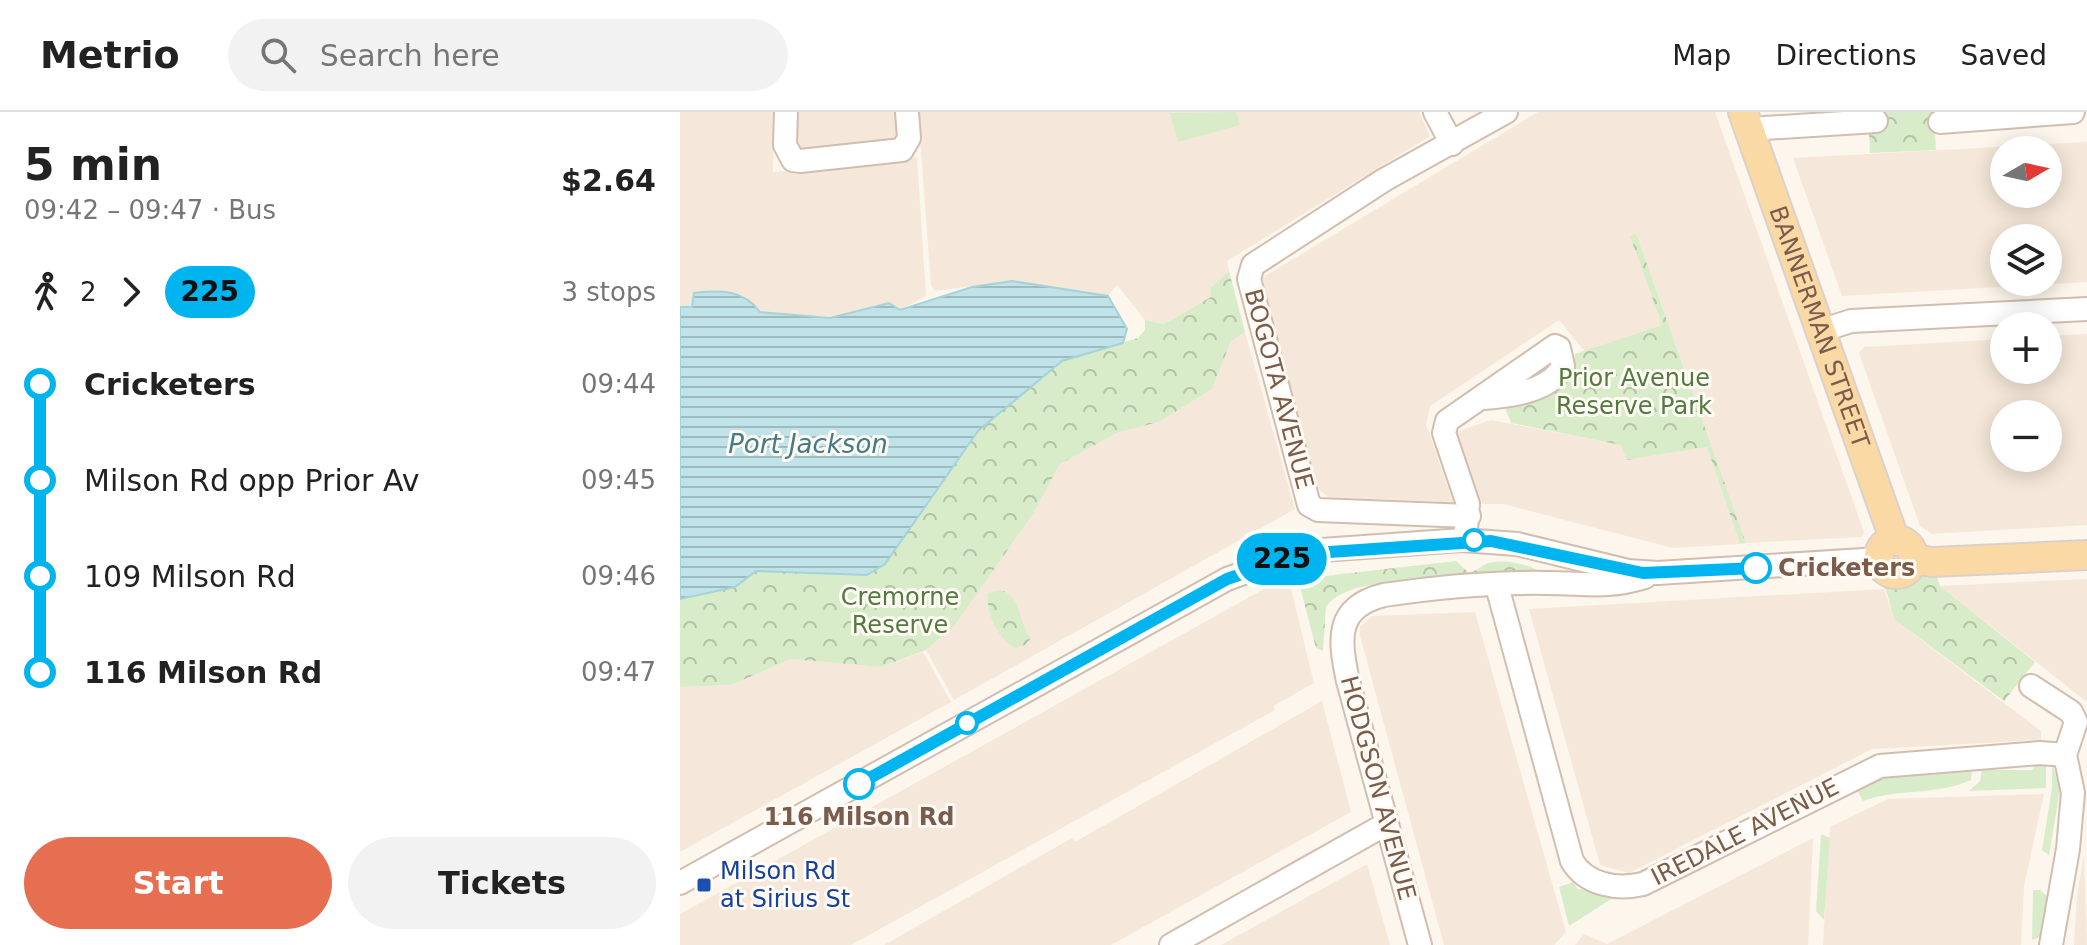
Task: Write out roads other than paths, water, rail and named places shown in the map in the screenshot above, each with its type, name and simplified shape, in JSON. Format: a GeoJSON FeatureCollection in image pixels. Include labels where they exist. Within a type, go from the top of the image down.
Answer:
{"type":"FeatureCollection","features":[{"type":"Feature","properties":{"kind":"main road","name":"BANNERMAN STREET"},"geometry":{"type":"LineString","coordinates":[[1746,121],[1896,553]]}},
{"type":"Feature","properties":{"kind":"main road"},"geometry":{"type":"LineString","coordinates":[[1896,553],[1932,562],[2087,555]]}},
{"type":"Feature","properties":{"kind":"street"},"geometry":{"type":"LineString","coordinates":[[786,112],[785,145],[793,160],[800,161],[902,150],[909,138],[907,112]]}},
{"type":"Feature","properties":{"kind":"street"},"geometry":{"type":"LineString","coordinates":[[1435,112],[1452,144]]}},
{"type":"Feature","properties":{"kind":"street","name":"BOGOTA AVENUE"},"geometry":{"type":"LineString","coordinates":[[1469,516],[1318,510],[1309,505],[1249,279],[1253,265],[1384,180],[1506,112]]}},
{"type":"Feature","properties":{"kind":"street"},"geometry":{"type":"LineString","coordinates":[[1940,122],[2073,112]]}},
{"type":"Feature","properties":{"kind":"street"},"geometry":{"type":"LineString","coordinates":[[1746,121],[1876,121]]}},
{"type":"Feature","properties":{"kind":"street"},"geometry":{"type":"LineString","coordinates":[[1820,331],[1851,321],[2087,309]]}},
{"type":"Feature","properties":{"kind":"street"},"geometry":{"type":"LineString","coordinates":[[1462,540],[1469,516],[1444,427],[1456,412],[1483,398]]}},
{"type":"Feature","properties":{"kind":"street"},"geometry":{"type":"LineString","coordinates":[[680,883],[1253,567],[1311,552],[1462,540],[1517,544],[1628,571],[1658,573],[1896,553]]}},
{"type":"Feature","properties":{"kind":"street"},"geometry":{"type":"LineString","coordinates":[[1548,583],[1557,574],[1565,555]]}},
{"type":"Feature","properties":{"kind":"street"},"geometry":{"type":"LineString","coordinates":[[1497,586],[1620,584],[1658,573]]}},
{"type":"Feature","properties":{"kind":"street","name":"HODGSON AVENUE"},"geometry":{"type":"LineString","coordinates":[[1420,945],[1348,681],[1343,631],[1352,610],[1371,598],[1497,586]]}},
{"type":"Feature","properties":{"kind":"street","name":"IREDALE AVENUE"},"geometry":{"type":"LineString","coordinates":[[1497,586],[1572,861],[1589,879],[1627,887],[1643,884],[1880,766],[2040,753],[2065,755]]}},
{"type":"Feature","properties":{"kind":"street"},"geometry":{"type":"LineString","coordinates":[[2031,686],[2071,712],[2076,722],[2065,755],[2079,828],[2051,945]]}},
{"type":"Feature","properties":{"kind":"street"},"geometry":{"type":"LineString","coordinates":[[1171,945],[1386,824]]}},
{"type":"Feature","properties":{"kind":"water","name":"Port Jackson"},"geometry":{"type":"Polygon","coordinates":[[[1012,281],[1108,296],[1127,329],[1123,343],[1062,361],[978,431],[885,564],[867,575],[756,571],[735,587],[680,599],[680,307],[692,307],[694,293],[713,291],[739,295],[760,312],[830,318],[889,303],[900,310],[972,287],[1012,281]]]}},
{"type":"Feature","properties":{"kind":"place","name":"Cricketers"},"geometry":{"type":"Point","coordinates":[1756,568]}},
{"type":"Feature","properties":{"kind":"place","name":"116 Milson Rd"},"geometry":{"type":"Point","coordinates":[859,784]}},
{"type":"Feature","properties":{"kind":"place","name":"Milson Rd at Sirius St"},"geometry":{"type":"Point","coordinates":[704,885]}},
{"type":"Feature","properties":{"kind":"park label","name":"Prior Avenue Reserve Park"},"geometry":{"type":"Point","coordinates":[1634,392]}},
{"type":"Feature","properties":{"kind":"park label","name":"Cremorne Reserve"},"geometry":{"type":"Point","coordinates":[900,611]}}]}
